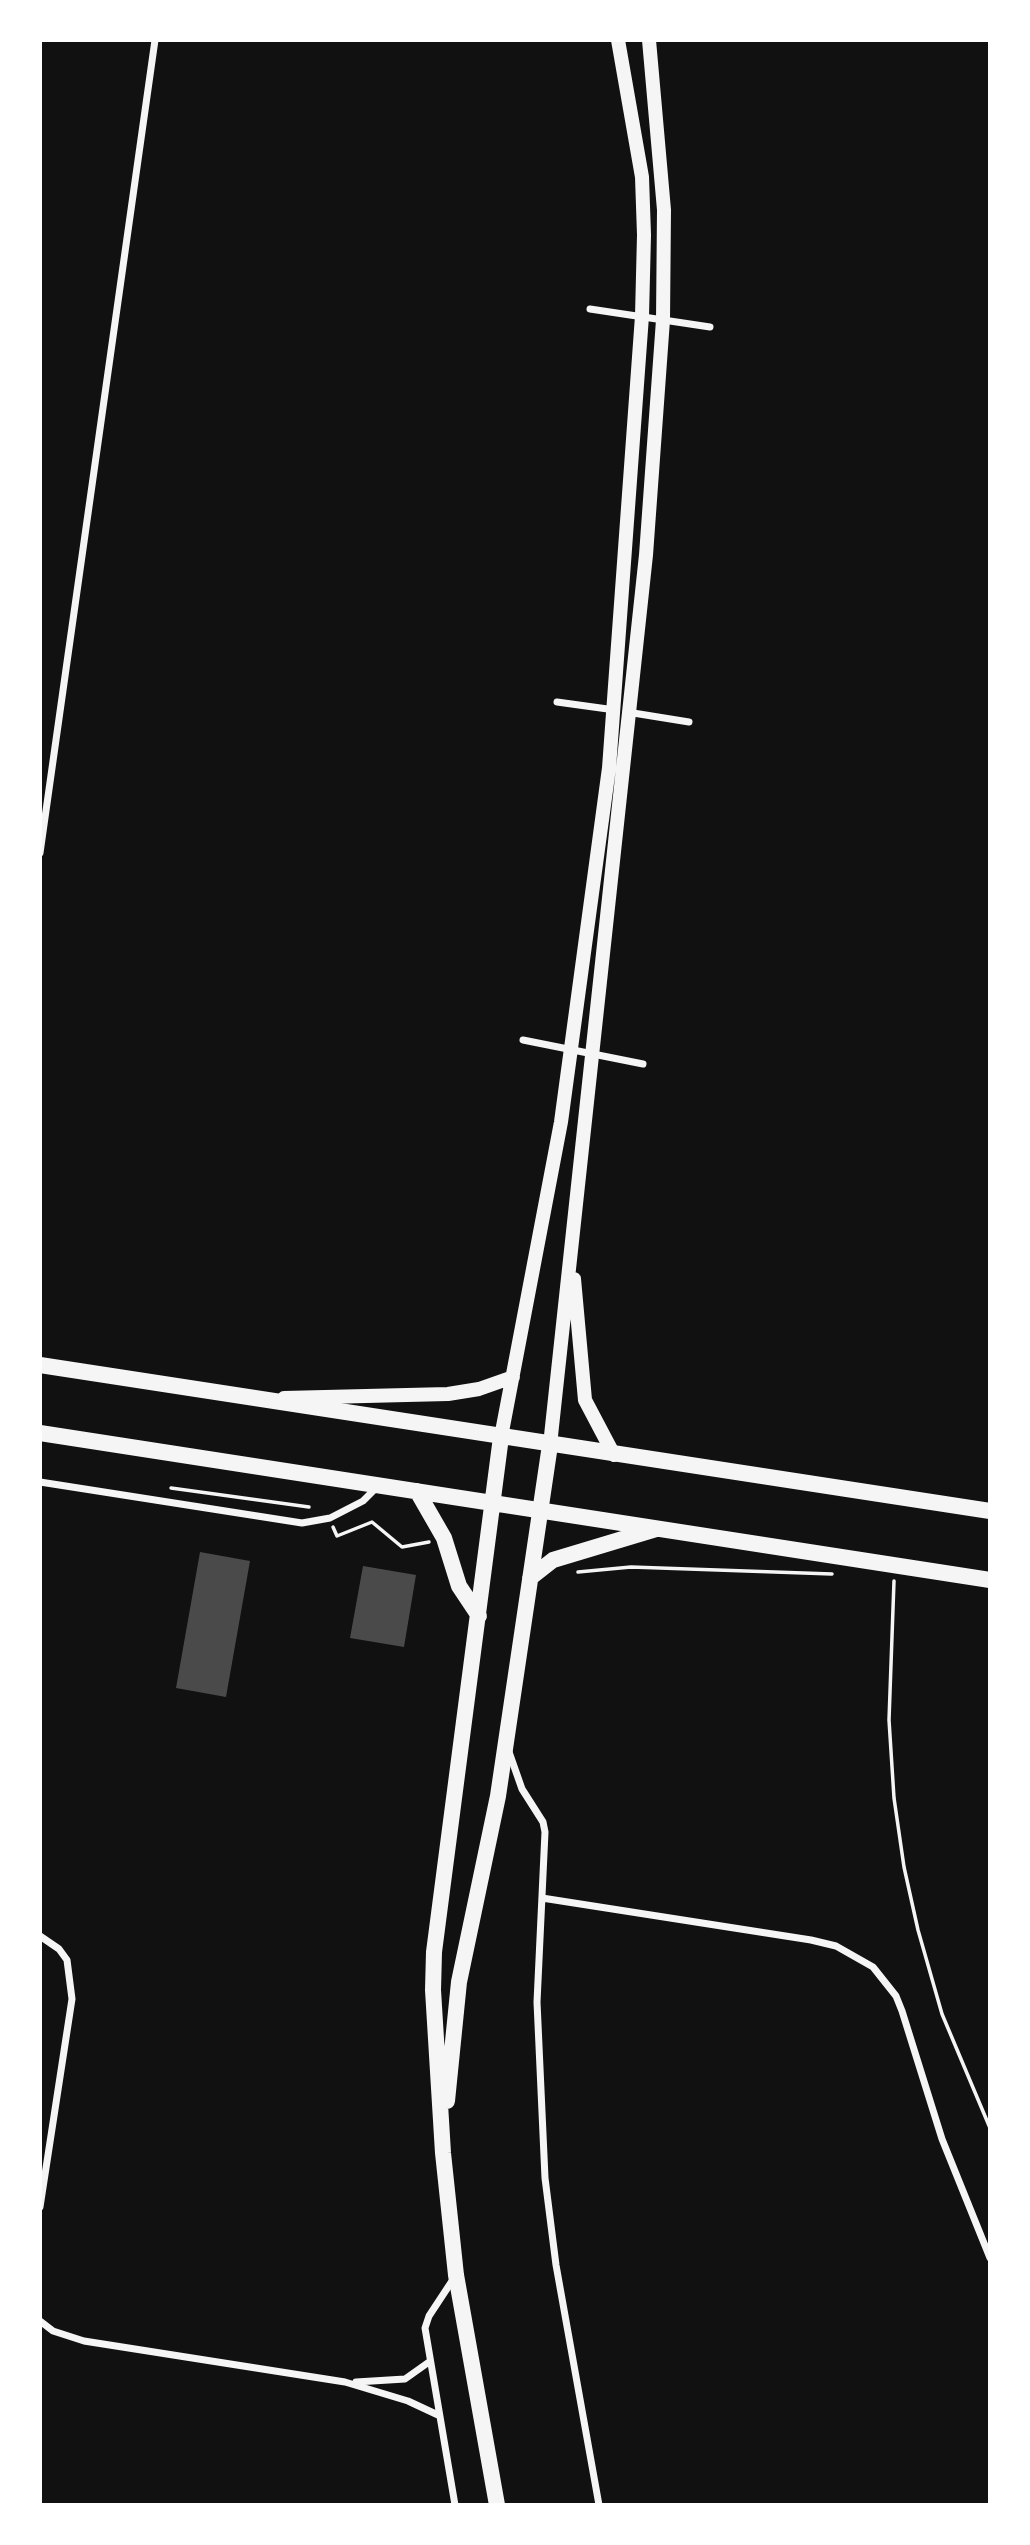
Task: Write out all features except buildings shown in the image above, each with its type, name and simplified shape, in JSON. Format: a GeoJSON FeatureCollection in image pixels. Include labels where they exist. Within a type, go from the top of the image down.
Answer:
{"type":"FeatureCollection","features":[{"type":"Feature","properties":{"kind":"main road"},"geometry":{"type":"LineString","coordinates":[[498,2505],[456,2275],[433,2030],[435,1952],[491,1503],[561,1122],[609,768],[642,316],[642,177],[618,40]]}},
{"type":"Feature","properties":{"kind":"main road"},"geometry":{"type":"LineString","coordinates":[[443,2152],[459,1982],[498,1796],[550,1445],[646,555],[663,320],[664,210],[649,40]]}},
{"type":"Feature","properties":{"kind":"main road"},"geometry":{"type":"LineString","coordinates":[[571,1250],[585,1400],[614,1455]]}},
{"type":"Feature","properties":{"kind":"main road"},"geometry":{"type":"LineString","coordinates":[[40,1365],[990,1511]]}},
{"type":"Feature","properties":{"kind":"main road"},"geometry":{"type":"LineString","coordinates":[[251,1398],[448,1395],[479,1389],[513,1377]]}},
{"type":"Feature","properties":{"kind":"main road"},"geometry":{"type":"LineString","coordinates":[[40,1433],[990,1580]]}},
{"type":"Feature","properties":{"kind":"main road"},"geometry":{"type":"LineString","coordinates":[[417,1491],[444,1538],[459,1586],[479,1616]]}},
{"type":"Feature","properties":{"kind":"main road"},"geometry":{"type":"LineString","coordinates":[[530,1578],[553,1560],[658,1528]]}},
{"type":"Feature","properties":{"kind":"street"},"geometry":{"type":"LineString","coordinates":[[40,853],[155,40]]}},
{"type":"Feature","properties":{"kind":"street"},"geometry":{"type":"LineString","coordinates":[[590,309],[710,327]]}},
{"type":"Feature","properties":{"kind":"street"},"geometry":{"type":"LineString","coordinates":[[557,702],[690,722]]}},
{"type":"Feature","properties":{"kind":"street"},"geometry":{"type":"LineString","coordinates":[[40,764],[52,766]]}},
{"type":"Feature","properties":{"kind":"street"},"geometry":{"type":"LineString","coordinates":[[523,1040],[643,1064]]}},
{"type":"Feature","properties":{"kind":"street"},"geometry":{"type":"LineString","coordinates":[[40,1482],[302,1523],[330,1518],[363,1502],[378,1485]]}},
{"type":"Feature","properties":{"kind":"street"},"geometry":{"type":"LineString","coordinates":[[505,1741],[522,1789],[543,1822],[537,2002],[545,2178],[556,2265],[599,2505]]}},
{"type":"Feature","properties":{"kind":"street"},"geometry":{"type":"LineString","coordinates":[[542,1898],[811,1940],[836,1946],[873,1967],[899,2003],[942,2139],[990,2258]]}},
{"type":"Feature","properties":{"kind":"street"},"geometry":{"type":"LineString","coordinates":[[40,1936],[59,1949],[66,1960],[72,1999],[40,2207]]}},
{"type":"Feature","properties":{"kind":"street"},"geometry":{"type":"LineString","coordinates":[[455,2505],[425,2328],[429,2316],[456,2275]]}},
{"type":"Feature","properties":{"kind":"street"},"geometry":{"type":"LineString","coordinates":[[40,2321],[53,2331],[84,2341],[345,2382],[408,2401],[438,2415]]}},
{"type":"Feature","properties":{"kind":"street"},"geometry":{"type":"LineString","coordinates":[[345,2382],[405,2379],[429,2362]]}},
{"type":"Feature","properties":{"kind":"path"},"geometry":{"type":"LineString","coordinates":[[894,1581],[889,1720],[894,1798],[904,1867],[936,1994],[954,2045],[990,2128]]}}]}
